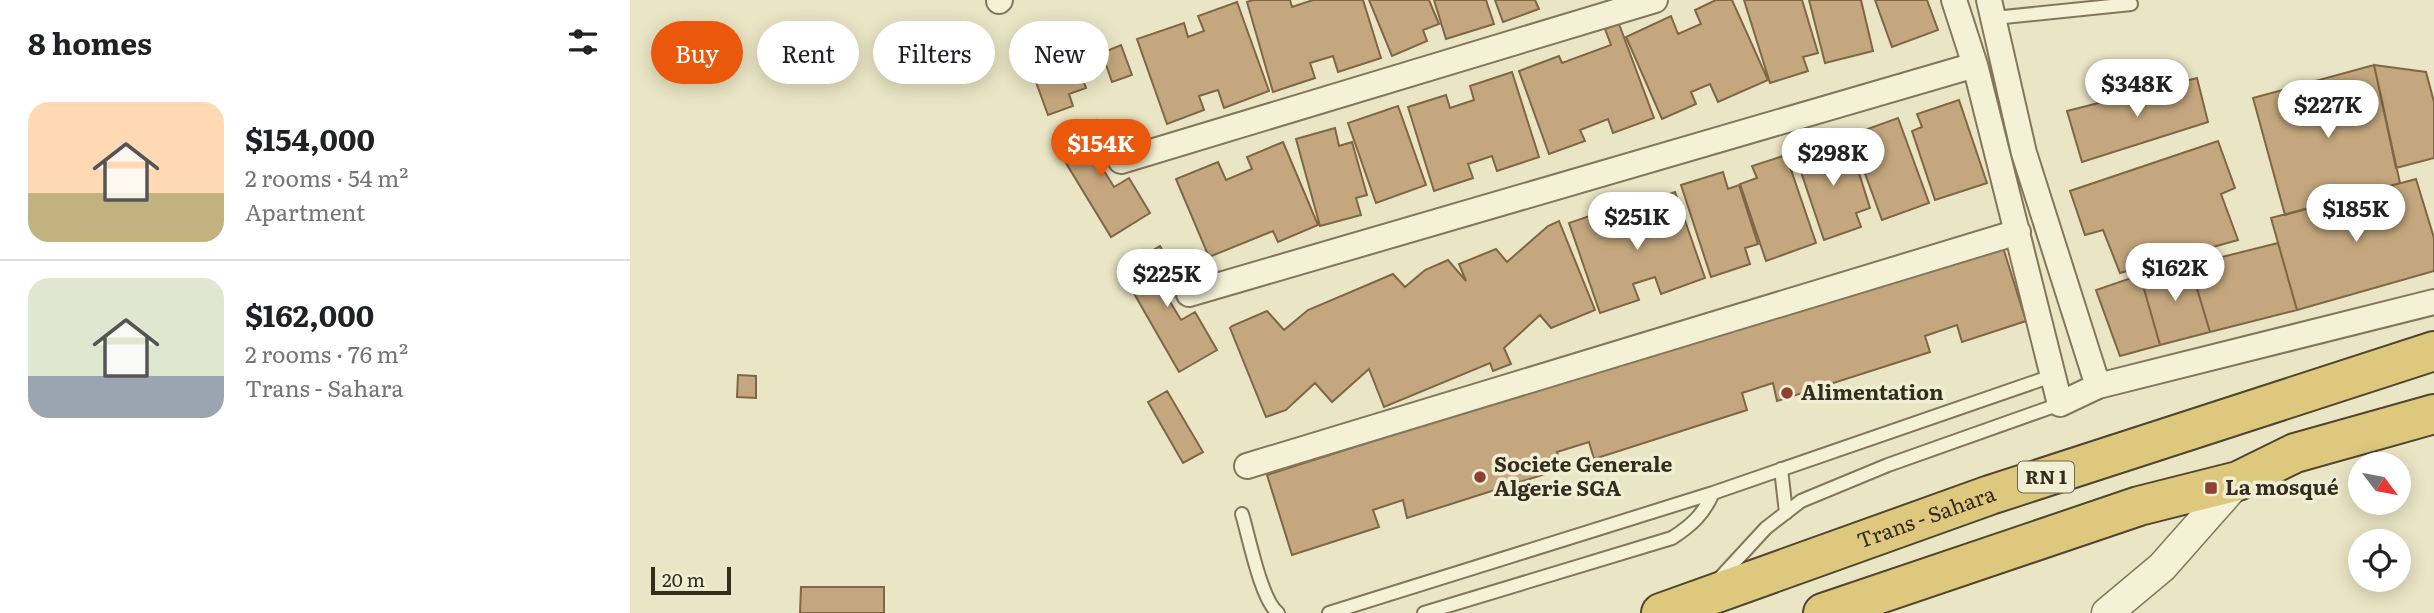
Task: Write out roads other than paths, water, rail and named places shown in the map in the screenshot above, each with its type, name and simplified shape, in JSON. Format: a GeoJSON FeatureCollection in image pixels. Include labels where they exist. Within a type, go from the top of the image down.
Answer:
{"type":"FeatureCollection","features":[{"type":"Feature","properties":{"kind":"highway","name":"Trans - Sahara"},"geometry":{"type":"LineString","coordinates":[[1661,613],[1990,495],[2434,351]]}},
{"type":"Feature","properties":{"kind":"highway"},"geometry":{"type":"LineString","coordinates":[[1823,613],[2139,506],[2238,481],[2295,453],[2434,414]]}},
{"type":"Feature","properties":{"kind":"street"},"geometry":{"type":"LineString","coordinates":[[1121,161],[1654,0]]}},
{"type":"Feature","properties":{"kind":"street"},"geometry":{"type":"LineString","coordinates":[[1954,0],[1975,65],[2060,404],[2098,386],[2434,302]]}},
{"type":"Feature","properties":{"kind":"street"},"geometry":{"type":"LineString","coordinates":[[1992,9],[2024,153],[2098,386]]}},
{"type":"Feature","properties":{"kind":"street"},"geometry":{"type":"LineString","coordinates":[[1189,294],[1975,65]]}},
{"type":"Feature","properties":{"kind":"street"},"geometry":{"type":"LineString","coordinates":[[1247,466],[2018,232]]}},
{"type":"Feature","properties":{"kind":"street"},"geometry":{"type":"LineString","coordinates":[[2107,613],[2162,568],[2238,481]]}},
{"type":"Feature","properties":{"kind":"lane"},"geometry":{"type":"LineString","coordinates":[[1992,9],[2131,4]]}},
{"type":"Feature","properties":{"kind":"lane"},"geometry":{"type":"LineString","coordinates":[[1329,613],[1713,493],[2052,376]]}},
{"type":"Feature","properties":{"kind":"lane"},"geometry":{"type":"LineString","coordinates":[[1698,601],[1766,528],[1801,501],[1834,486],[2060,404]]}},
{"type":"Feature","properties":{"kind":"lane"},"geometry":{"type":"LineString","coordinates":[[1781,469],[1786,513]]}},
{"type":"Feature","properties":{"kind":"lane"},"geometry":{"type":"LineString","coordinates":[[1424,613],[1672,538],[1694,524],[1706,510],[1713,493]]}},
{"type":"Feature","properties":{"kind":"lane"},"geometry":{"type":"LineString","coordinates":[[1242,514],[1265,595],[1278,613]]}},
{"type":"Feature","properties":{"kind":"place","name":"Alimentation"},"geometry":{"type":"Point","coordinates":[1787,393]}},
{"type":"Feature","properties":{"kind":"place","name":"Societe Generale Algerie SGA"},"geometry":{"type":"Point","coordinates":[1480,477]}},
{"type":"Feature","properties":{"kind":"place","name":"La mosqué"},"geometry":{"type":"Point","coordinates":[2211,488]}}]}
